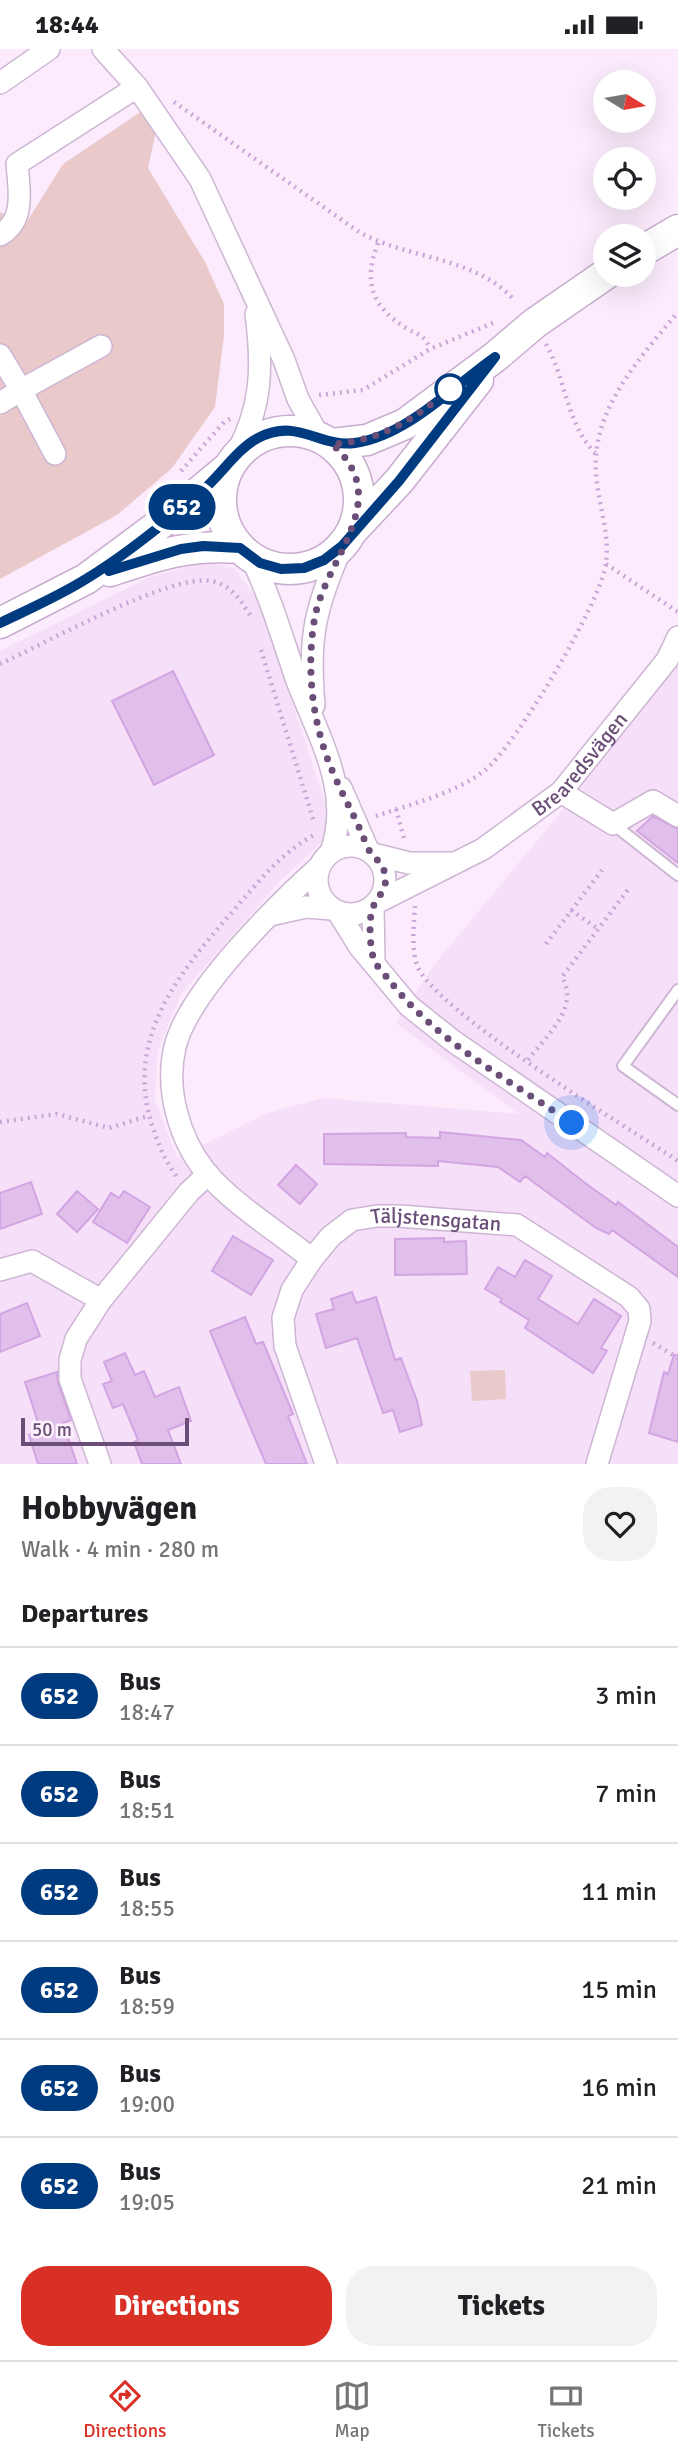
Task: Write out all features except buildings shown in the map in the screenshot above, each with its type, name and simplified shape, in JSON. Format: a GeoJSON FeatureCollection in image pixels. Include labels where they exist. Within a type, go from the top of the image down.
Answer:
{"type":"FeatureCollection","features":[{"type":"Feature","properties":{"kind":"street"},"geometry":{"type":"LineString","coordinates":[[0,83],[49,49]]}},
{"type":"Feature","properties":{"kind":"street"},"geometry":{"type":"LineString","coordinates":[[103,49],[137,87],[200,179],[254,302],[284,360],[306,418],[347,460],[359,490],[359,512],[314,619],[311,670],[316,725]]}},
{"type":"Feature","properties":{"kind":"street"},"geometry":{"type":"LineString","coordinates":[[0,235],[9,230],[21,206],[18,164],[137,87]]}},
{"type":"Feature","properties":{"kind":"street"},"geometry":{"type":"LineString","coordinates":[[656,243],[678,230]]}},
{"type":"Feature","properties":{"kind":"street"},"geometry":{"type":"LineString","coordinates":[[86,579],[200,493],[232,462],[267,434],[293,430],[325,440],[367,440],[405,424],[495,357],[535,323],[593,283]]}},
{"type":"Feature","properties":{"kind":"street"},"geometry":{"type":"LineString","coordinates":[[254,302],[260,353],[257,408],[222,488],[221,509],[228,530],[245,552],[268,594],[296,678],[335,777],[371,852],[383,866],[386,881],[375,905],[374,961]]}},
{"type":"Feature","properties":{"kind":"street"},"geometry":{"type":"LineString","coordinates":[[0,403],[101,346]]}},
{"type":"Feature","properties":{"kind":"street"},"geometry":{"type":"LineString","coordinates":[[0,355],[55,454]]}},
{"type":"Feature","properties":{"kind":"street"},"geometry":{"type":"LineString","coordinates":[[0,623],[86,579],[181,549],[203,546],[245,552],[271,566],[292,569],[314,565],[347,539],[407,471],[495,357]]}},
{"type":"Feature","properties":{"kind":"street","name":"Brearedsvägen"},"geometry":{"type":"LineString","coordinates":[[375,905],[484,849],[561,792],[667,660],[678,637]]}},
{"type":"Feature","properties":{"kind":"street"},"geometry":{"type":"LineString","coordinates":[[335,777],[338,827],[318,890],[359,946],[409,1006],[453,1041],[678,1196]]}},
{"type":"Feature","properties":{"kind":"street"},"geometry":{"type":"LineString","coordinates":[[561,792],[613,824],[653,801],[678,816]]}},
{"type":"Feature","properties":{"kind":"street"},"geometry":{"type":"LineString","coordinates":[[312,1259],[208,1174],[194,1156],[178,1118],[171,1079],[175,1045],[185,1022],[233,954],[268,916],[326,859],[348,846],[371,852]]}},
{"type":"Feature","properties":{"kind":"street","name":"Brearedsvägen"},"geometry":{"type":"LineString","coordinates":[[371,852],[409,863],[453,863]]}},
{"type":"Feature","properties":{"kind":"street"},"geometry":{"type":"LineString","coordinates":[[268,916],[306,907],[356,914],[375,905]]}},
{"type":"Feature","properties":{"kind":"street"},"geometry":{"type":"LineString","coordinates":[[100,1464],[76,1402],[70,1360],[76,1339],[101,1300],[189,1192],[208,1174]]}},
{"type":"Feature","properties":{"kind":"street","name":"Täljstensgatan"},"geometry":{"type":"LineString","coordinates":[[326,1464],[282,1333],[286,1303],[312,1259],[341,1227],[363,1218],[400,1216],[517,1225],[629,1297],[639,1309],[637,1336],[609,1416],[597,1464]]}},
{"type":"Feature","properties":{"kind":"street"},"geometry":{"type":"LineString","coordinates":[[0,1270],[32,1261],[101,1300]]}},
{"type":"Feature","properties":{"kind":"lane"},"geometry":{"type":"LineString","coordinates":[[613,824],[678,875]]}},
{"type":"Feature","properties":{"kind":"lane"},"geometry":{"type":"LineString","coordinates":[[678,990],[623,1066],[678,1105]]}},
{"type":"Feature","properties":{"kind":"path"},"geometry":{"type":"LineString","coordinates":[[165,95],[378,243],[484,277],[504,288],[514,300]]}},
{"type":"Feature","properties":{"kind":"path"},"geometry":{"type":"LineString","coordinates":[[378,243],[371,271],[372,293],[380,308],[426,338],[430,349]]}},
{"type":"Feature","properties":{"kind":"path"},"geometry":{"type":"LineString","coordinates":[[369,818],[470,779],[502,754],[543,693],[596,596],[606,564],[596,453],[602,425],[620,389],[678,313]]}},
{"type":"Feature","properties":{"kind":"path"},"geometry":{"type":"LineString","coordinates":[[543,339],[555,363],[573,419],[596,453]]}},
{"type":"Feature","properties":{"kind":"path"},"geometry":{"type":"LineString","coordinates":[[606,564],[678,612]]}},
{"type":"Feature","properties":{"kind":"path"},"geometry":{"type":"LineString","coordinates":[[0,664],[152,593],[190,580],[208,580],[225,585],[237,595],[251,615],[255,628]]}},
{"type":"Feature","properties":{"kind":"path"},"geometry":{"type":"LineString","coordinates":[[259,641],[317,833]]}},
{"type":"Feature","properties":{"kind":"path"},"geometry":{"type":"LineString","coordinates":[[396,809],[409,863]]}},
{"type":"Feature","properties":{"kind":"path"},"geometry":{"type":"LineString","coordinates":[[546,944],[602,870]]}},
{"type":"Feature","properties":{"kind":"path"},"geometry":{"type":"LineString","coordinates":[[413,885],[416,964],[429,987],[527,1060],[678,1161]]}},
{"type":"Feature","properties":{"kind":"path"},"geometry":{"type":"LineString","coordinates":[[527,1060],[566,1010],[569,989],[562,977],[631,887]]}},
{"type":"Feature","properties":{"kind":"path"},"geometry":{"type":"LineString","coordinates":[[571,910],[598,929]]}},
{"type":"Feature","properties":{"kind":"path"},"geometry":{"type":"LineString","coordinates":[[0,1122],[57,1114],[109,1128],[149,1116]]}},
{"type":"Feature","properties":{"kind":"path"},"geometry":{"type":"LineString","coordinates":[[637,1336],[678,1358]]}},
{"type":"Feature","properties":{"kind":"shaded area"},"geometry":{"type":"Polygon","coordinates":[[[142,111],[156,131],[148,168],[205,262],[224,304],[224,335],[215,407],[172,468],[117,515],[0,579],[0,212],[26,223],[63,164],[142,111]]]}},
{"type":"Feature","properties":{"kind":"shaded area"},"geometry":{"type":"Polygon","coordinates":[[[206,562],[234,568],[258,600],[325,802],[325,839],[281,880],[181,994],[158,1049],[155,1100],[177,1158],[265,1114],[323,1098],[519,1114],[396,1023],[434,965],[556,818],[678,661],[678,1464],[0,1464],[0,651],[150,577],[206,562]]]}},
{"type":"Feature","properties":{"kind":"shaded area"},"geometry":{"type":"Polygon","coordinates":[[[505,1370],[506,1399],[472,1401],[470,1371],[505,1370]]]}},
{"type":"Feature","properties":{"kind":"bus line","name":"652"},"geometry":{"type":"LineString","coordinates":[[0,623],[86,579],[200,493],[255,439],[279,431],[293,430],[318,435],[332,444],[355,443],[384,435],[428,408],[495,357],[463,402],[399,481],[342,546],[324,560],[304,568],[281,569],[260,563],[240,548],[194,546],[109,571]]}},
{"type":"Feature","properties":{"kind":"route"},"geometry":{"type":"LineString","coordinates":[[450,389],[428,408],[384,435],[355,443],[332,444],[341,451],[353,469],[360,501],[356,522],[325,584],[314,619],[311,670],[316,725],[335,777],[351,806],[368,850],[379,859],[385,873],[385,889],[373,907],[374,961],[409,1006],[453,1041],[572,1123]]}}]}
